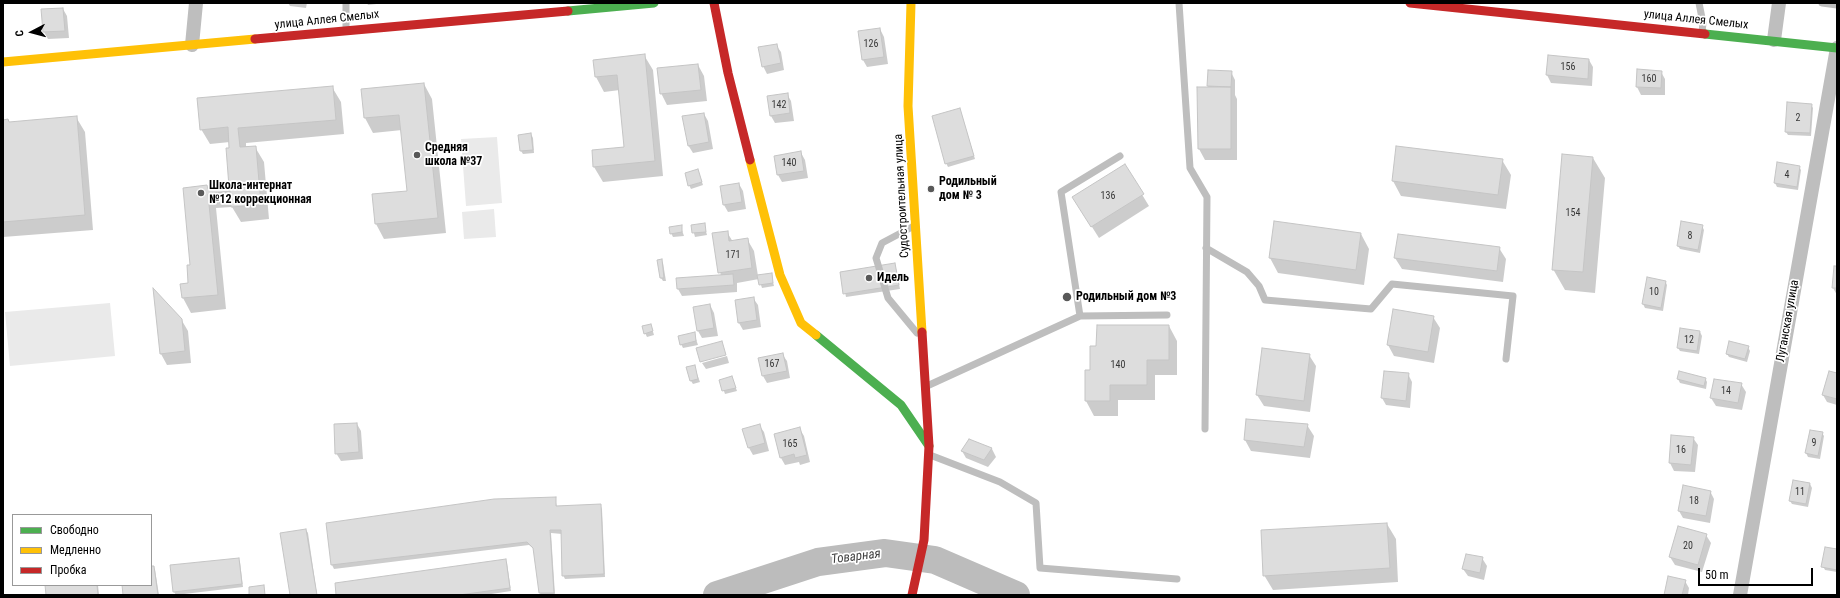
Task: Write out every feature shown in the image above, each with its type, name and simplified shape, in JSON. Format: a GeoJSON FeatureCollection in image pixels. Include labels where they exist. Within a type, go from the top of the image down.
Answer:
{"type":"FeatureCollection","features":[{"type":"Feature","properties":{"kind":"main road","name":"улица Аллея Смелых"},"geometry":{"type":"LineString","coordinates":[[3,62],[654,3]]}},
{"type":"Feature","properties":{"kind":"main road"},"geometry":{"type":"LineString","coordinates":[[714,3],[728,73],[780,275],[801,323],[910,403],[929,450]]}},
{"type":"Feature","properties":{"kind":"main road","name":"Судостроительная улица"},"geometry":{"type":"LineString","coordinates":[[911,3],[908,106],[929,450],[924,540],[916,583],[912,595]]}},
{"type":"Feature","properties":{"kind":"main road","name":"улица Аллея Смелых"},"geometry":{"type":"LineString","coordinates":[[1410,3],[1485,7],[1837,48]]}},
{"type":"Feature","properties":{"kind":"main road"},"geometry":{"type":"LineString","coordinates":[[910,403],[926,387]]}},
{"type":"Feature","properties":{"kind":"street"},"geometry":{"type":"LineString","coordinates":[[192,45],[196,3]]}},
{"type":"Feature","properties":{"kind":"street"},"geometry":{"type":"LineString","coordinates":[[1774,40],[1779,3]]}},
{"type":"Feature","properties":{"kind":"street","name":"Луганская улица"},"geometry":{"type":"LineString","coordinates":[[1740,595],[1837,48]]}},
{"type":"Feature","properties":{"kind":"lane"},"geometry":{"type":"LineString","coordinates":[[346,3],[346,30]]}},
{"type":"Feature","properties":{"kind":"lane"},"geometry":{"type":"LineString","coordinates":[[1179,3],[1190,168],[1207,197],[1205,428]]}},
{"type":"Feature","properties":{"kind":"lane"},"geometry":{"type":"LineString","coordinates":[[1699,3],[1703,22],[1702,33]]}},
{"type":"Feature","properties":{"kind":"lane"},"geometry":{"type":"LineString","coordinates":[[1822,3],[1837,5]]}},
{"type":"Feature","properties":{"kind":"lane"},"geometry":{"type":"LineString","coordinates":[[1080,316],[1061,192],[1120,156]]}},
{"type":"Feature","properties":{"kind":"lane"},"geometry":{"type":"LineString","coordinates":[[915,226],[882,243],[876,258],[888,298],[923,340]]}},
{"type":"Feature","properties":{"kind":"lane"},"geometry":{"type":"LineString","coordinates":[[1206,248],[1247,272],[1259,286],[1264,300],[1372,309],[1392,284],[1513,296],[1506,359]]}},
{"type":"Feature","properties":{"kind":"lane"},"geometry":{"type":"LineString","coordinates":[[926,387],[1080,316],[1167,315]]}},
{"type":"Feature","properties":{"kind":"lane"},"geometry":{"type":"LineString","coordinates":[[929,450],[1000,482],[1036,503],[1040,568],[1177,579]]}},
{"type":"Feature","properties":{"kind":"shaded area"},"geometry":{"type":"Polygon","coordinates":[[[497,137],[502,203],[466,206],[461,139],[497,137]]]}},
{"type":"Feature","properties":{"kind":"shaded area"},"geometry":{"type":"Polygon","coordinates":[[[494,209],[496,237],[464,239],[462,212],[494,209]]]}},
{"type":"Feature","properties":{"kind":"shaded area"},"geometry":{"type":"Polygon","coordinates":[[[110,303],[115,356],[10,366],[5,312],[110,303]]]}},
{"type":"Feature","properties":{"kind":"building"},"geometry":{"type":"Polygon","coordinates":[[[63,8],[65,31],[43,32],[41,9],[63,8]]]}},
{"type":"Feature","properties":{"kind":"building"},"geometry":{"type":"Polygon","coordinates":[[[880,28],[884,57],[862,60],[858,31],[880,28]]]}},
{"type":"Feature","properties":{"kind":"building"},"geometry":{"type":"Polygon","coordinates":[[[777,44],[781,63],[762,67],[758,47],[777,44]]]}},
{"type":"Feature","properties":{"kind":"building"},"geometry":{"type":"Polygon","coordinates":[[[645,54],[655,161],[593,167],[592,150],[624,147],[617,75],[595,77],[593,60],[645,54]]]}},
{"type":"Feature","properties":{"kind":"building"},"geometry":{"type":"Polygon","coordinates":[[[1548,55],[1589,59],[1588,79],[1546,75],[1548,55]]]}},
{"type":"Feature","properties":{"kind":"building"},"geometry":{"type":"Polygon","coordinates":[[[698,64],[701,90],[660,94],[657,68],[698,64]]]}},
{"type":"Feature","properties":{"kind":"building"},"geometry":{"type":"Polygon","coordinates":[[[1637,69],[1662,71],[1661,88],[1636,87],[1637,69]]]}},
{"type":"Feature","properties":{"kind":"building"},"geometry":{"type":"Polygon","coordinates":[[[1208,70],[1232,71],[1231,87],[1207,86],[1208,70]]]}},
{"type":"Feature","properties":{"kind":"building","name":"Средняя школа №37"},"geometry":{"type":"Polygon","coordinates":[[[424,83],[438,218],[375,224],[372,194],[407,191],[399,115],[364,118],[361,89],[424,83]]]}},
{"type":"Feature","properties":{"kind":"building","name":"Школа-интернат №12 коррекционная"},"geometry":{"type":"Polygon","coordinates":[[[333,86],[336,120],[238,128],[240,147],[256,146],[261,205],[231,207],[230,191],[208,194],[218,295],[182,298],[180,284],[188,283],[187,265],[190,265],[183,188],[207,185],[208,189],[229,187],[226,148],[229,148],[228,127],[200,130],[197,98],[333,86]]]}},
{"type":"Feature","properties":{"kind":"building"},"geometry":{"type":"Polygon","coordinates":[[[1197,87],[1231,87],[1231,149],[1198,149],[1197,87]]]}},
{"type":"Feature","properties":{"kind":"building"},"geometry":{"type":"Polygon","coordinates":[[[788,93],[790,113],[770,116],[767,96],[788,93]]]}},
{"type":"Feature","properties":{"kind":"building"},"geometry":{"type":"Polygon","coordinates":[[[1787,102],[1812,104],[1810,133],[1785,132],[1787,102]]]}},
{"type":"Feature","properties":{"kind":"building"},"geometry":{"type":"Polygon","coordinates":[[[960,108],[974,156],[945,164],[932,116],[960,108]]]}},
{"type":"Feature","properties":{"kind":"building"},"geometry":{"type":"Polygon","coordinates":[[[704,113],[709,142],[688,146],[682,116],[704,113]]]}},
{"type":"Feature","properties":{"kind":"building"},"geometry":{"type":"Polygon","coordinates":[[[77,116],[85,215],[3,222],[3,120],[8,119],[9,122],[77,116]]]}},
{"type":"Feature","properties":{"kind":"building"},"geometry":{"type":"Polygon","coordinates":[[[531,133],[533,150],[520,151],[518,135],[531,133]]]}},
{"type":"Feature","properties":{"kind":"building"},"geometry":{"type":"Polygon","coordinates":[[[1396,146],[1503,159],[1498,195],[1392,181],[1396,146]]]}},
{"type":"Feature","properties":{"kind":"building"},"geometry":{"type":"Polygon","coordinates":[[[801,151],[804,171],[777,175],[774,156],[801,151]]]}},
{"type":"Feature","properties":{"kind":"building"},"geometry":{"type":"Polygon","coordinates":[[[1562,154],[1593,157],[1583,272],[1552,270],[1562,154]]]}},
{"type":"Feature","properties":{"kind":"building"},"geometry":{"type":"Polygon","coordinates":[[[1777,162],[1800,166],[1797,187],[1774,183],[1777,162]]]}},
{"type":"Feature","properties":{"kind":"building"},"geometry":{"type":"Polygon","coordinates":[[[1125,164],[1144,194],[1091,227],[1072,197],[1125,164]]]}},
{"type":"Feature","properties":{"kind":"building"},"geometry":{"type":"Polygon","coordinates":[[[698,169],[702,182],[688,186],[685,173],[698,169]]]}},
{"type":"Feature","properties":{"kind":"building"},"geometry":{"type":"Polygon","coordinates":[[[739,183],[742,202],[723,205],[720,186],[739,183]]]}},
{"type":"Feature","properties":{"kind":"building"},"geometry":{"type":"Polygon","coordinates":[[[1274,221],[1361,233],[1356,270],[1269,258],[1274,221]]]}},
{"type":"Feature","properties":{"kind":"building"},"geometry":{"type":"Polygon","coordinates":[[[1681,221],[1703,225],[1698,250],[1677,246],[1681,221]]]}},
{"type":"Feature","properties":{"kind":"building"},"geometry":{"type":"Polygon","coordinates":[[[705,223],[706,232],[692,233],[691,225],[705,223]]]}},
{"type":"Feature","properties":{"kind":"building"},"geometry":{"type":"Polygon","coordinates":[[[682,225],[682,232],[670,234],[669,227],[682,225]]]}},
{"type":"Feature","properties":{"kind":"building"},"geometry":{"type":"Polygon","coordinates":[[[728,231],[729,241],[748,238],[752,268],[718,273],[712,233],[728,231]]]}},
{"type":"Feature","properties":{"kind":"building"},"geometry":{"type":"Polygon","coordinates":[[[1398,234],[1500,247],[1497,271],[1394,258],[1398,234]]]}},
{"type":"Feature","properties":{"kind":"building"},"geometry":{"type":"Polygon","coordinates":[[[662,259],[664,278],[660,278],[657,260],[662,259]]]}},
{"type":"Feature","properties":{"kind":"building","name":"Идель"},"geometry":{"type":"Polygon","coordinates":[[[895,263],[899,285],[843,294],[840,272],[895,263]]]}},
{"type":"Feature","properties":{"kind":"building"},"geometry":{"type":"Polygon","coordinates":[[[1834,266],[1837,266],[1837,288],[1832,288],[1834,266]]]}},
{"type":"Feature","properties":{"kind":"building"},"geometry":{"type":"Polygon","coordinates":[[[772,273],[773,283],[759,285],[757,275],[772,273]]]}},
{"type":"Feature","properties":{"kind":"building"},"geometry":{"type":"Polygon","coordinates":[[[733,274],[734,285],[677,289],[676,278],[733,274]]]}},
{"type":"Feature","properties":{"kind":"building"},"geometry":{"type":"Polygon","coordinates":[[[1647,277],[1666,281],[1661,308],[1642,304],[1647,277]]]}},
{"type":"Feature","properties":{"kind":"building"},"geometry":{"type":"Polygon","coordinates":[[[153,288],[182,319],[185,351],[160,354],[153,288]]]}},
{"type":"Feature","properties":{"kind":"building"},"geometry":{"type":"Polygon","coordinates":[[[754,297],[757,320],[738,323],[735,300],[754,297]]]}},
{"type":"Feature","properties":{"kind":"building"},"geometry":{"type":"Polygon","coordinates":[[[710,304],[714,328],[697,331],[693,307],[710,304]]]}},
{"type":"Feature","properties":{"kind":"building"},"geometry":{"type":"Polygon","coordinates":[[[1393,309],[1434,316],[1428,352],[1387,345],[1393,309]]]}},
{"type":"Feature","properties":{"kind":"building"},"geometry":{"type":"Polygon","coordinates":[[[651,324],[653,331],[644,334],[642,326],[651,324]]]}},
{"type":"Feature","properties":{"kind":"building"},"geometry":{"type":"Polygon","coordinates":[[[1097,325],[1169,325],[1169,360],[1147,360],[1147,385],[1110,385],[1110,401],[1085,401],[1085,370],[1090,370],[1090,346],[1096,346],[1097,325]]]}},
{"type":"Feature","properties":{"kind":"building"},"geometry":{"type":"Polygon","coordinates":[[[1680,328],[1700,331],[1697,351],[1677,348],[1680,328]]]}},
{"type":"Feature","properties":{"kind":"building"},"geometry":{"type":"Polygon","coordinates":[[[695,332],[696,341],[680,345],[678,336],[695,332]]]}},
{"type":"Feature","properties":{"kind":"building"},"geometry":{"type":"Polygon","coordinates":[[[722,341],[726,355],[700,362],[696,348],[722,341]]]}},
{"type":"Feature","properties":{"kind":"building"},"geometry":{"type":"Polygon","coordinates":[[[1729,341],[1749,346],[1745,359],[1726,354],[1729,341]]]}},
{"type":"Feature","properties":{"kind":"building"},"geometry":{"type":"Polygon","coordinates":[[[1262,348],[1310,354],[1304,401],[1256,395],[1262,348]]]}},
{"type":"Feature","properties":{"kind":"building"},"geometry":{"type":"Polygon","coordinates":[[[783,353],[787,371],[762,376],[758,358],[783,353]]]}},
{"type":"Feature","properties":{"kind":"building"},"geometry":{"type":"Polygon","coordinates":[[[695,365],[698,379],[690,381],[686,367],[695,365]]]}},
{"type":"Feature","properties":{"kind":"building"},"geometry":{"type":"Polygon","coordinates":[[[1384,371],[1409,373],[1406,401],[1381,398],[1384,371]]]}},
{"type":"Feature","properties":{"kind":"building"},"geometry":{"type":"Polygon","coordinates":[[[1679,371],[1706,378],[1704,386],[1677,379],[1679,371]]]}},
{"type":"Feature","properties":{"kind":"building"},"geometry":{"type":"Polygon","coordinates":[[[1829,371],[1837,373],[1837,399],[1822,395],[1829,371]]]}},
{"type":"Feature","properties":{"kind":"building"},"geometry":{"type":"Polygon","coordinates":[[[732,376],[736,388],[722,391],[719,380],[732,376]]]}},
{"type":"Feature","properties":{"kind":"building"},"geometry":{"type":"Polygon","coordinates":[[[1714,379],[1742,383],[1738,403],[1710,398],[1714,379]]]}},
{"type":"Feature","properties":{"kind":"building"},"geometry":{"type":"Polygon","coordinates":[[[1246,419],[1308,424],[1304,447],[1244,440],[1246,419]]]}},
{"type":"Feature","properties":{"kind":"building"},"geometry":{"type":"Polygon","coordinates":[[[357,423],[359,452],[335,454],[334,424],[357,423]]]}},
{"type":"Feature","properties":{"kind":"building"},"geometry":{"type":"Polygon","coordinates":[[[760,424],[765,443],[748,448],[742,429],[760,424]]]}},
{"type":"Feature","properties":{"kind":"building"},"geometry":{"type":"Polygon","coordinates":[[[800,427],[807,455],[795,458],[794,454],[780,458],[774,434],[800,427]]]}},
{"type":"Feature","properties":{"kind":"building"},"geometry":{"type":"Polygon","coordinates":[[[1810,430],[1823,432],[1818,456],[1805,453],[1810,430]]]}},
{"type":"Feature","properties":{"kind":"building"},"geometry":{"type":"Polygon","coordinates":[[[1671,435],[1694,437],[1691,465],[1669,463],[1671,435]]]}},
{"type":"Feature","properties":{"kind":"building"},"geometry":{"type":"Polygon","coordinates":[[[969,439],[992,448],[984,460],[961,451],[969,439]]]}},
{"type":"Feature","properties":{"kind":"building"},"geometry":{"type":"Polygon","coordinates":[[[1793,480],[1810,483],[1806,504],[1789,501],[1793,480]]]}},
{"type":"Feature","properties":{"kind":"building"},"geometry":{"type":"Polygon","coordinates":[[[1683,485],[1711,491],[1706,516],[1678,511],[1683,485]]]}},
{"type":"Feature","properties":{"kind":"building"},"geometry":{"type":"Polygon","coordinates":[[[556,497],[556,506],[601,504],[604,574],[562,576],[561,530],[550,530],[554,593],[539,593],[533,548],[527,542],[331,565],[326,523],[494,499],[556,497]]]}},
{"type":"Feature","properties":{"kind":"building"},"geometry":{"type":"Polygon","coordinates":[[[1387,523],[1390,568],[1263,576],[1261,530],[1387,523]]]}},
{"type":"Feature","properties":{"kind":"building"},"geometry":{"type":"Polygon","coordinates":[[[1678,526],[1707,534],[1698,565],[1669,557],[1678,526]]]}},
{"type":"Feature","properties":{"kind":"building"},"geometry":{"type":"Polygon","coordinates":[[[306,529],[317,595],[290,595],[280,533],[306,529]]]}},
{"type":"Feature","properties":{"kind":"building"},"geometry":{"type":"Polygon","coordinates":[[[1825,547],[1837,549],[1837,570],[1821,567],[1825,547]]]}},
{"type":"Feature","properties":{"kind":"building"},"geometry":{"type":"Polygon","coordinates":[[[1466,554],[1483,557],[1480,573],[1462,569],[1466,554]]]}},
{"type":"Feature","properties":{"kind":"building"},"geometry":{"type":"Polygon","coordinates":[[[239,558],[242,584],[173,592],[170,565],[239,558]]]}},
{"type":"Feature","properties":{"kind":"building"},"geometry":{"type":"Polygon","coordinates":[[[506,559],[510,588],[459,595],[336,595],[335,583],[506,559]]]}},
{"type":"Feature","properties":{"kind":"building"},"geometry":{"type":"Polygon","coordinates":[[[152,566],[154,566],[158,595],[123,595],[122,586],[152,586],[152,566]]]}},
{"type":"Feature","properties":{"kind":"building"},"geometry":{"type":"Polygon","coordinates":[[[1668,576],[1686,580],[1682,595],[1664,595],[1668,576]]]}},
{"type":"Feature","properties":{"kind":"building"},"geometry":{"type":"Polygon","coordinates":[[[264,585],[265,595],[249,595],[249,587],[264,585]]]}},
{"type":"Feature","properties":{"kind":"building"},"geometry":{"type":"Polygon","coordinates":[[[45,586],[97,586],[98,595],[46,595],[45,586]]]}},
{"type":"Feature","properties":{"kind":"waterway","name":"Товарная"},"geometry":{"type":"LineString","coordinates":[[717,595],[818,562],[885,553],[935,560],[1016,595]]}},
{"type":"Feature","properties":{"kind":"traffic: fast"},"geometry":{"type":"LineString","coordinates":[[568,11],[654,3]]}},
{"type":"Feature","properties":{"kind":"traffic: fast"},"geometry":{"type":"LineString","coordinates":[[1705,34],[1837,48]]}},
{"type":"Feature","properties":{"kind":"traffic: fast"},"geometry":{"type":"LineString","coordinates":[[816,335],[901,405],[929,446]]}},
{"type":"Feature","properties":{"kind":"traffic: slow"},"geometry":{"type":"LineString","coordinates":[[911,3],[908,106],[922,332]]}},
{"type":"Feature","properties":{"kind":"traffic: slow"},"geometry":{"type":"LineString","coordinates":[[3,62],[255,39]]}},
{"type":"Feature","properties":{"kind":"traffic: slow"},"geometry":{"type":"LineString","coordinates":[[750,160],[780,275],[801,323],[816,335]]}},
{"type":"Feature","properties":{"kind":"traffic: jam"},"geometry":{"type":"LineString","coordinates":[[714,3],[728,73],[750,160]]}},
{"type":"Feature","properties":{"kind":"traffic: jam"},"geometry":{"type":"LineString","coordinates":[[1410,3],[1705,34]]}},
{"type":"Feature","properties":{"kind":"traffic: jam"},"geometry":{"type":"LineString","coordinates":[[255,39],[568,11]]}},
{"type":"Feature","properties":{"kind":"traffic: jam"},"geometry":{"type":"LineString","coordinates":[[912,595],[924,540],[929,446],[922,332]]}},
{"type":"Feature","properties":{"kind":"place","name":"Средняя школа №37"},"geometry":{"type":"Point","coordinates":[417,155]}},
{"type":"Feature","properties":{"kind":"place","name":"Родильный дом № 3"},"geometry":{"type":"Point","coordinates":[931,189]}},
{"type":"Feature","properties":{"kind":"place","name":"Школа-интернат №12 коррекционная"},"geometry":{"type":"Point","coordinates":[201,193]}},
{"type":"Feature","properties":{"kind":"place","name":"Идель"},"geometry":{"type":"Point","coordinates":[869,278]}},
{"type":"Feature","properties":{"kind":"place","name":"Родильный дом №3"},"geometry":{"type":"Point","coordinates":[1067,297]}}]}
